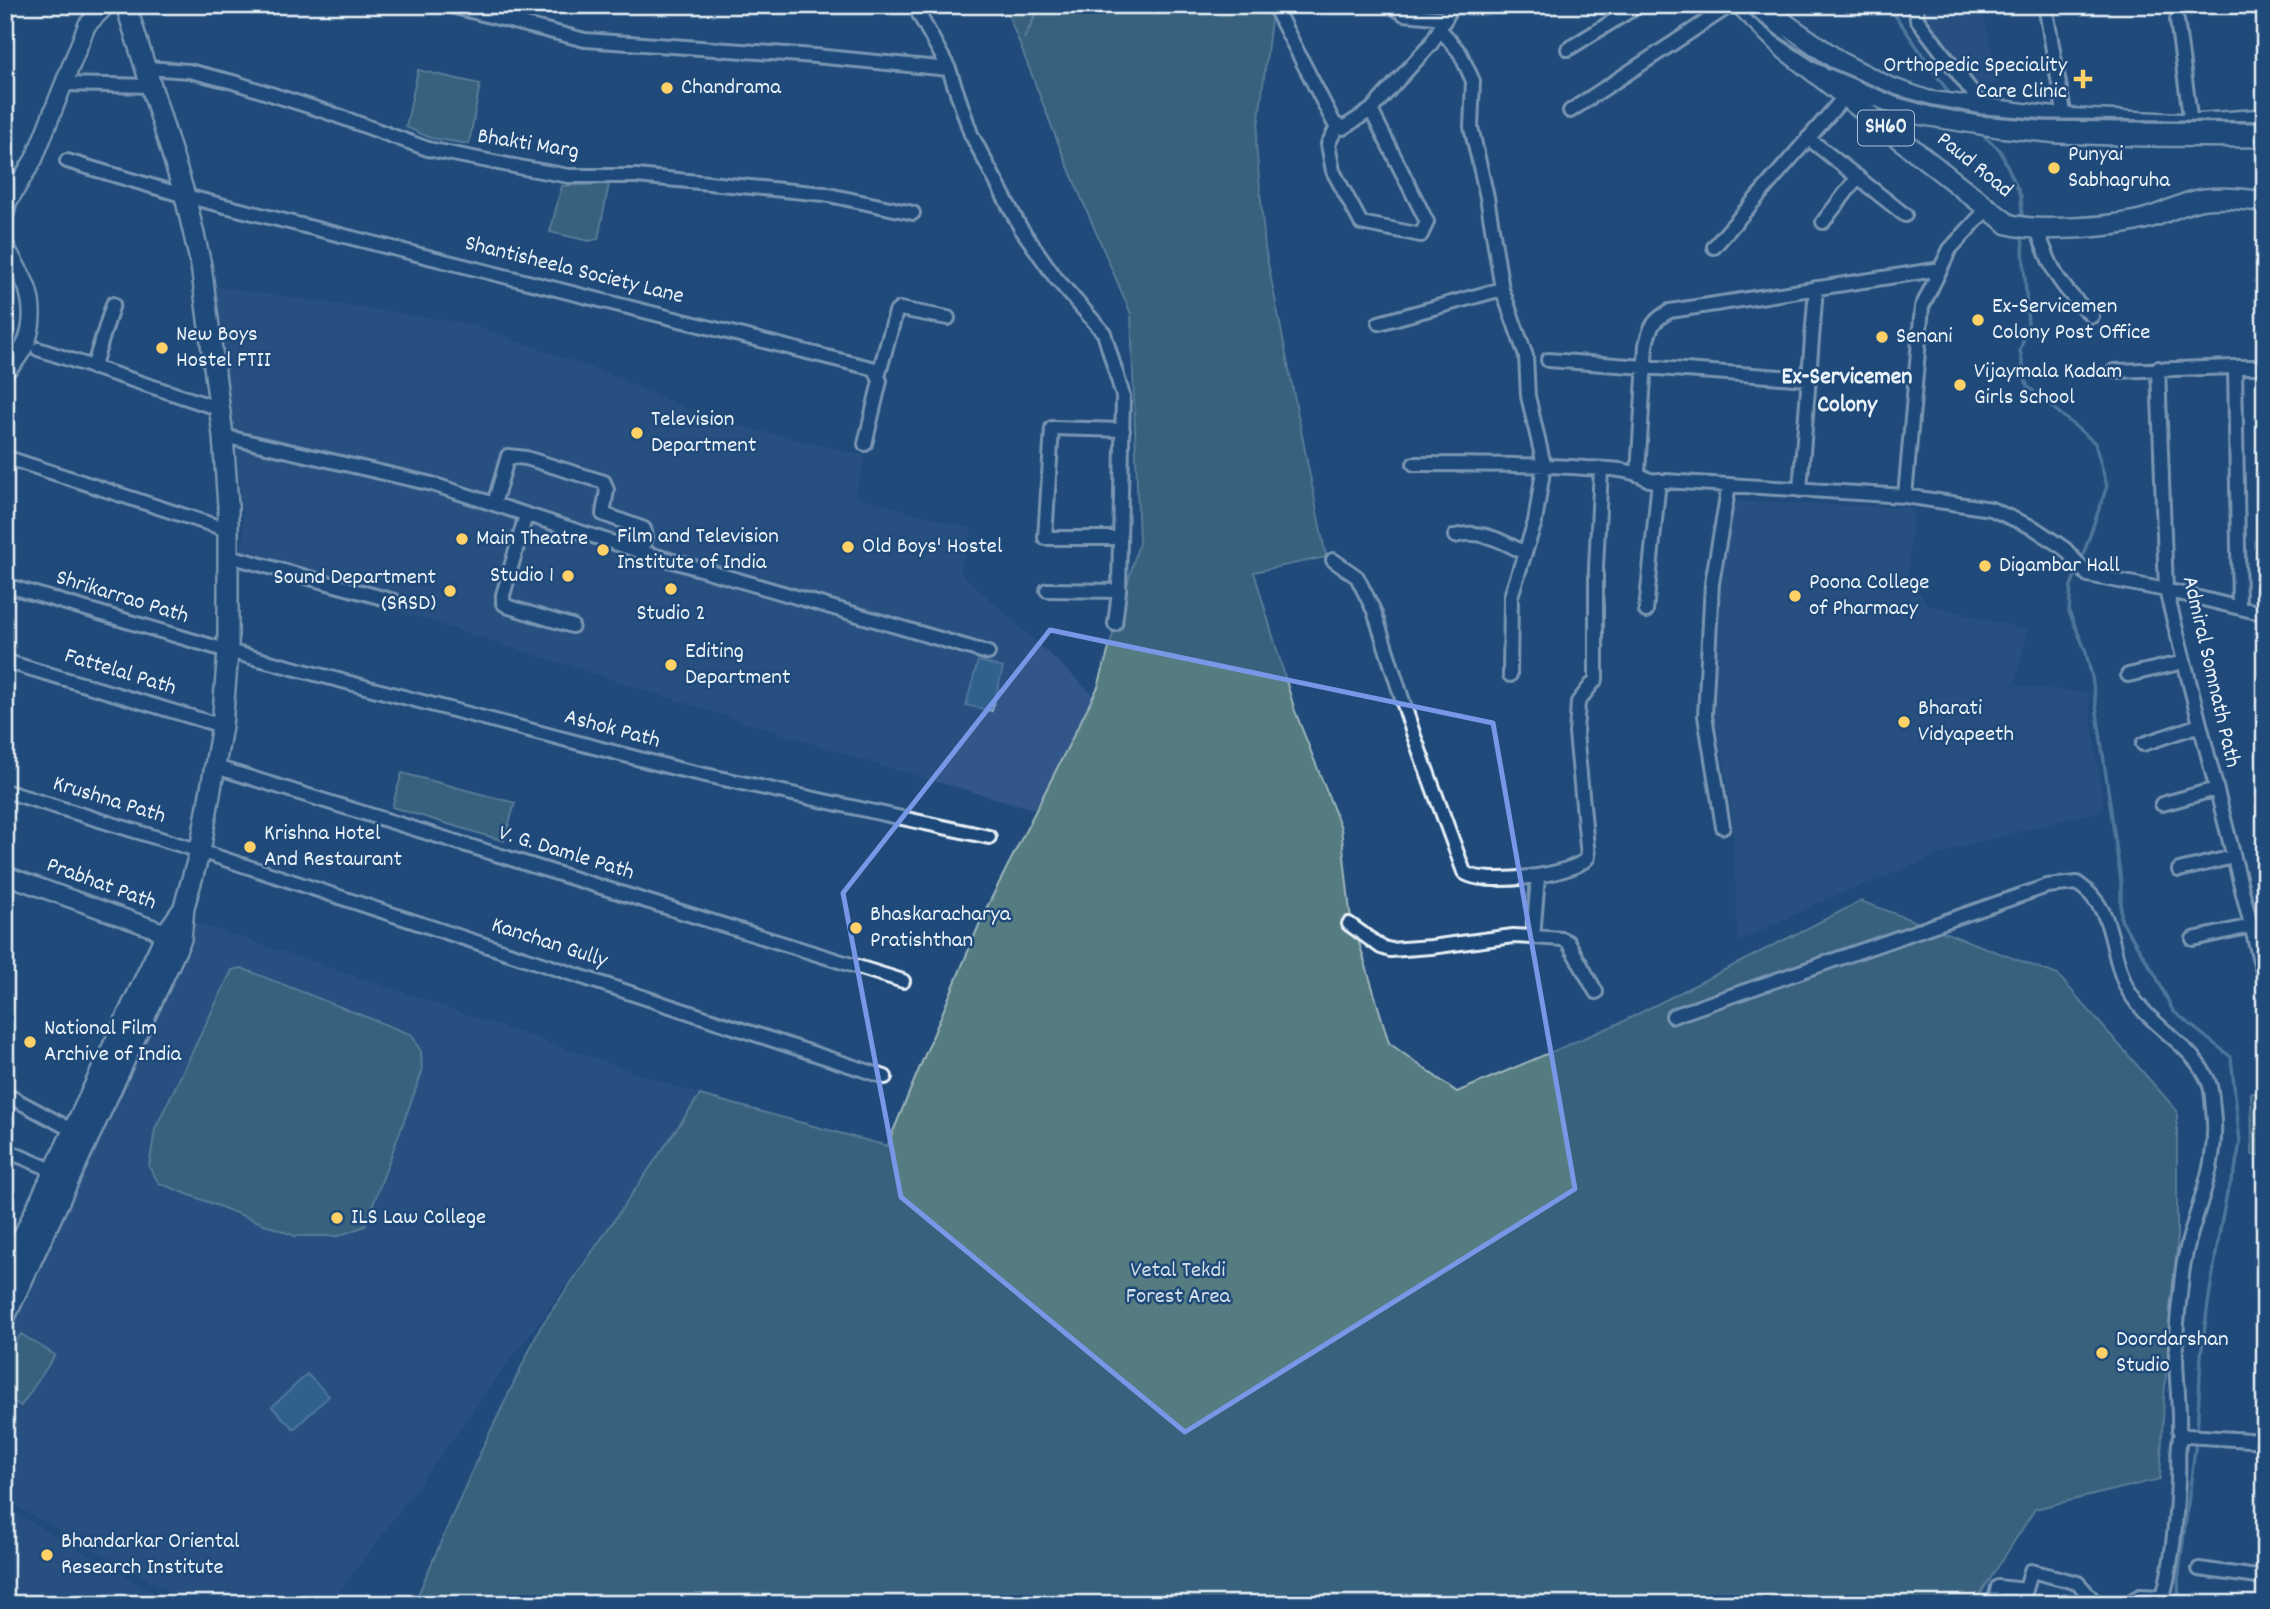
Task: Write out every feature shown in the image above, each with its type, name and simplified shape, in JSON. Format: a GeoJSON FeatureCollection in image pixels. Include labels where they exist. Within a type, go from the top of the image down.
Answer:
{"type":"FeatureCollection","features":[{"type":"Feature","properties":{"kind":"main road"},"geometry":{"type":"LineString","coordinates":[[5,1317],[174,935],[200,851],[222,726],[228,651],[228,530],[223,436],[201,265],[185,196],[126,5]]}},
{"type":"Feature","properties":{"kind":"main road","name":"Paud Road"},"geometry":{"type":"LineString","coordinates":[[1741,5],[1785,49],[2001,220],[2026,227]]}},
{"type":"Feature","properties":{"kind":"main road","name":"Paud Road"},"geometry":{"type":"LineString","coordinates":[[1770,10],[1826,52],[1888,87],[1929,106],[1978,116],[2191,124],[2265,119]]}},
{"type":"Feature","properties":{"kind":"main road"},"geometry":{"type":"LineString","coordinates":[[1901,139],[1929,106]]}},
{"type":"Feature","properties":{"kind":"main road"},"geometry":{"type":"LineString","coordinates":[[1978,116],[2058,133],[2265,137]]}},
{"type":"Feature","properties":{"kind":"main road"},"geometry":{"type":"LineString","coordinates":[[2026,227],[2127,224],[2204,199],[2265,202]]}},
{"type":"Feature","properties":{"kind":"main road"},"geometry":{"type":"LineString","coordinates":[[8,1263],[174,935]]}},
{"type":"Feature","properties":{"kind":"street"},"geometry":{"type":"LineString","coordinates":[[5,215],[8,202],[34,159],[87,25],[107,5]]}},
{"type":"Feature","properties":{"kind":"street"},"geometry":{"type":"LineString","coordinates":[[447,5],[585,40],[816,56],[949,69]]}},
{"type":"Feature","properties":{"kind":"street"},"geometry":{"type":"LineString","coordinates":[[914,5],[949,69],[971,134],[1020,228],[1055,277],[1104,333],[1123,396],[1121,538],[1115,624]]}},
{"type":"Feature","properties":{"kind":"street"},"geometry":{"type":"LineString","coordinates":[[1391,5],[1404,14],[1443,23],[1473,81],[1471,128],[1487,197],[1502,289],[1526,356],[1528,396],[1544,465],[1538,511],[1511,596],[1510,675]]}},
{"type":"Feature","properties":{"kind":"street"},"geometry":{"type":"LineString","coordinates":[[1337,127],[1343,128],[1371,110],[1431,44],[1453,5]]}},
{"type":"Feature","properties":{"kind":"street"},"geometry":{"type":"LineString","coordinates":[[1568,49],[1639,5]]}},
{"type":"Feature","properties":{"kind":"street"},"geometry":{"type":"LineString","coordinates":[[1570,111],[1731,5]]}},
{"type":"Feature","properties":{"kind":"street"},"geometry":{"type":"LineString","coordinates":[[1916,5],[1917,19],[1978,116]]}},
{"type":"Feature","properties":{"kind":"street"},"geometry":{"type":"LineString","coordinates":[[2045,5],[2065,118]]}},
{"type":"Feature","properties":{"kind":"street"},"geometry":{"type":"LineString","coordinates":[[1277,12],[1337,127]]}},
{"type":"Feature","properties":{"kind":"street"},"geometry":{"type":"LineString","coordinates":[[2177,20],[2191,124]]}},
{"type":"Feature","properties":{"kind":"street","name":"Bhakti Marg"},"geometry":{"type":"LineString","coordinates":[[65,84],[189,71],[327,112],[428,149],[569,176],[636,176],[824,194],[913,213]]}},
{"type":"Feature","properties":{"kind":"street"},"geometry":{"type":"LineString","coordinates":[[1714,247],[1846,95]]}},
{"type":"Feature","properties":{"kind":"street"},"geometry":{"type":"LineString","coordinates":[[1337,127],[1328,144],[1333,171],[1362,223],[1421,235],[1427,222],[1371,110]]}},
{"type":"Feature","properties":{"kind":"street"},"geometry":{"type":"LineString","coordinates":[[1808,138],[1905,215]]}},
{"type":"Feature","properties":{"kind":"street","name":"Shantisheela Society Lane"},"geometry":{"type":"LineString","coordinates":[[68,161],[185,196],[875,369],[879,373]]}},
{"type":"Feature","properties":{"kind":"street"},"geometry":{"type":"LineString","coordinates":[[1823,222],[1858,177]]}},
{"type":"Feature","properties":{"kind":"street"},"geometry":{"type":"LineString","coordinates":[[1905,496],[1922,307],[1950,249],[1987,209]]}},
{"type":"Feature","properties":{"kind":"street"},"geometry":{"type":"LineString","coordinates":[[2026,227],[2055,276],[2092,316]]}},
{"type":"Feature","properties":{"kind":"street"},"geometry":{"type":"LineString","coordinates":[[5,245],[27,288],[31,313],[29,341],[18,360],[5,371]]}},
{"type":"Feature","properties":{"kind":"street"},"geometry":{"type":"LineString","coordinates":[[1638,472],[1646,345],[1651,326],[1658,317],[1670,312],[1941,269]]}},
{"type":"Feature","properties":{"kind":"street"},"geometry":{"type":"LineString","coordinates":[[1800,490],[1816,288]]}},
{"type":"Feature","properties":{"kind":"street"},"geometry":{"type":"LineString","coordinates":[[1379,323],[1502,289]]}},
{"type":"Feature","properties":{"kind":"street"},"geometry":{"type":"LineString","coordinates":[[93,368],[113,304]]}},
{"type":"Feature","properties":{"kind":"street"},"geometry":{"type":"LineString","coordinates":[[865,444],[880,381],[879,373],[896,312],[900,309],[948,318]]}},
{"type":"Feature","properties":{"kind":"street"},"geometry":{"type":"LineString","coordinates":[[38,349],[220,409]]}},
{"type":"Feature","properties":{"kind":"street"},"geometry":{"type":"LineString","coordinates":[[1548,360],[1809,379]]}},
{"type":"Feature","properties":{"kind":"street"},"geometry":{"type":"LineString","coordinates":[[2235,367],[2239,607]]}},
{"type":"Feature","properties":{"kind":"street"},"geometry":{"type":"LineString","coordinates":[[2114,371],[2265,367]]}},
{"type":"Feature","properties":{"kind":"street","name":"Admiral Somnath Path"},"geometry":{"type":"LineString","coordinates":[[2158,368],[2165,590],[2265,980]]}},
{"type":"Feature","properties":{"kind":"street"},"geometry":{"type":"LineString","coordinates":[[1121,538],[1045,538],[1052,428],[1123,430]]}},
{"type":"Feature","properties":{"kind":"street"},"geometry":{"type":"LineString","coordinates":[[223,436],[432,484],[642,552],[988,653]]}},
{"type":"Feature","properties":{"kind":"street"},"geometry":{"type":"LineString","coordinates":[[494,503],[508,456],[526,458],[604,482],[607,490],[603,514],[644,529],[646,537],[642,552]]}},
{"type":"Feature","properties":{"kind":"street"},"geometry":{"type":"LineString","coordinates":[[5,457],[228,530]]}},
{"type":"Feature","properties":{"kind":"street"},"geometry":{"type":"LineString","coordinates":[[1414,464],[1544,465],[1601,469],[1638,472],[1649,480],[1905,496],[1991,509],[2034,528],[2065,550],[2088,575],[2265,614]]}},
{"type":"Feature","properties":{"kind":"street"},"geometry":{"type":"LineString","coordinates":[[1333,560],[1357,577],[1374,611],[1414,736],[1462,869],[1475,878],[1538,877],[1581,866],[1588,857],[1576,733],[1578,702],[1595,679],[1596,566],[1601,469]]}},
{"type":"Feature","properties":{"kind":"street"},"geometry":{"type":"LineString","coordinates":[[1646,611],[1659,480]]}},
{"type":"Feature","properties":{"kind":"street"},"geometry":{"type":"LineString","coordinates":[[1723,827],[1705,716],[1712,583],[1729,485]]}},
{"type":"Feature","properties":{"kind":"street"},"geometry":{"type":"LineString","coordinates":[[526,514],[503,603],[572,626]]}},
{"type":"Feature","properties":{"kind":"street"},"geometry":{"type":"LineString","coordinates":[[1455,536],[1464,533],[1488,537],[1525,553]]}},
{"type":"Feature","properties":{"kind":"street"},"geometry":{"type":"LineString","coordinates":[[229,556],[394,601]]}},
{"type":"Feature","properties":{"kind":"street","name":"Shrikarrao Path"},"geometry":{"type":"LineString","coordinates":[[5,585],[228,651]]}},
{"type":"Feature","properties":{"kind":"street"},"geometry":{"type":"LineString","coordinates":[[1047,590],[1119,591]]}},
{"type":"Feature","properties":{"kind":"street","name":"Ashok Path"},"geometry":{"type":"LineString","coordinates":[[228,651],[678,769],[989,837]]}},
{"type":"Feature","properties":{"kind":"street","name":"Fattelal Path"},"geometry":{"type":"LineString","coordinates":[[5,661],[222,726]]}},
{"type":"Feature","properties":{"kind":"street"},"geometry":{"type":"LineString","coordinates":[[2128,675],[2184,662]]}},
{"type":"Feature","properties":{"kind":"street"},"geometry":{"type":"LineString","coordinates":[[2143,744],[2200,725]]}},
{"type":"Feature","properties":{"kind":"street","name":"V. G. Damle Path"},"geometry":{"type":"LineString","coordinates":[[216,767],[903,981]]}},
{"type":"Feature","properties":{"kind":"street"},"geometry":{"type":"LineString","coordinates":[[2162,804],[2216,789]]}},
{"type":"Feature","properties":{"kind":"street","name":"Krushna Path"},"geometry":{"type":"LineString","coordinates":[[5,791],[200,851]]}},
{"type":"Feature","properties":{"kind":"street","name":"Kanchan Gully"},"geometry":{"type":"LineString","coordinates":[[200,851],[885,1077]]}},
{"type":"Feature","properties":{"kind":"street"},"geometry":{"type":"LineString","coordinates":[[2179,870],[2233,857]]}},
{"type":"Feature","properties":{"kind":"street","name":"Prabhat Path"},"geometry":{"type":"LineString","coordinates":[[5,875],[174,935]]}},
{"type":"Feature","properties":{"kind":"street"},"geometry":{"type":"LineString","coordinates":[[1533,937],[1538,877]]}},
{"type":"Feature","properties":{"kind":"street"},"geometry":{"type":"LineString","coordinates":[[1673,1016],[2047,886],[2077,883],[2091,893],[2106,917],[2126,986],[2157,1025],[2189,1053],[2210,1083],[2214,1121],[2213,1163],[2201,1207],[2186,1246],[2175,1344],[2179,1429],[2185,1436]]}},
{"type":"Feature","properties":{"kind":"street"},"geometry":{"type":"LineString","coordinates":[[1349,924],[1381,947],[1390,950],[1513,936],[1562,939],[1568,942],[1596,992]]}},
{"type":"Feature","properties":{"kind":"street"},"geometry":{"type":"LineString","coordinates":[[2193,939],[2251,926]]}},
{"type":"Feature","properties":{"kind":"street"},"geometry":{"type":"LineString","coordinates":[[5,1094],[74,1131]]}},
{"type":"Feature","properties":{"kind":"street"},"geometry":{"type":"LineString","coordinates":[[5,1150],[55,1171]]}},
{"type":"Feature","properties":{"kind":"street"},"geometry":{"type":"LineString","coordinates":[[2126,1604],[2140,1596],[2163,1597],[2174,1532],[2180,1462],[2179,1438],[2185,1436],[2265,1441]]}},
{"type":"Feature","properties":{"kind":"street"},"geometry":{"type":"LineString","coordinates":[[2199,1569],[2265,1578]]}},
{"type":"Feature","properties":{"kind":"street"},"geometry":{"type":"LineString","coordinates":[[1994,1604],[1998,1587],[2026,1590],[2031,1571],[2078,1583],[2097,1604]]}},
{"type":"Feature","properties":{"kind":"highlighted area"},"geometry":{"type":"Polygon","coordinates":[[[1050,630],[1493,723],[1575,1189],[1185,1432],[901,1197],[843,893],[1050,630]]]}},
{"type":"Feature","properties":{"kind":"shaded area"},"geometry":{"type":"Polygon","coordinates":[[[1921,5],[1982,5],[1999,84],[1971,82],[1923,17],[1921,5]]]}},
{"type":"Feature","properties":{"kind":"shaded area","name":"Film and Television Institute of India"},"geometry":{"type":"Polygon","coordinates":[[[212,286],[467,323],[609,374],[707,418],[866,456],[855,496],[972,529],[960,572],[1095,696],[1044,812],[885,767],[236,559],[245,541],[235,435],[212,286]]]}},
{"type":"Feature","properties":{"kind":"shaded area","name":"Bharati Vidyapeeth"},"geometry":{"type":"Polygon","coordinates":[[[1722,501],[1914,508],[1908,574],[1927,605],[2028,630],[2014,685],[2088,693],[2104,810],[1965,845],[1820,902],[1738,942],[1732,816],[1711,694],[1722,501]]]}},
{"type":"Feature","properties":{"kind":"shaded area"},"geometry":{"type":"Polygon","coordinates":[[[978,661],[1003,668],[992,711],[966,705],[978,661]]]}},
{"type":"Feature","properties":{"kind":"shaded area","name":"ILS Law College"},"geometry":{"type":"Polygon","coordinates":[[[193,921],[705,1096],[331,1604],[191,1604],[5,1500],[5,1340],[193,921]]]}},
{"type":"Feature","properties":{"kind":"shaded area"},"geometry":{"type":"Polygon","coordinates":[[[307,1374],[329,1396],[294,1429],[272,1407],[307,1374]]]}},
{"type":"Feature","properties":{"kind":"shaded area","name":"Bhandarkar Oriental Research Institute"},"geometry":{"type":"Polygon","coordinates":[[[5,1507],[173,1604],[5,1604],[5,1507]]]}},
{"type":"Feature","properties":{"kind":"green space","name":"Vetal Tekdi Forest Area"},"geometry":{"type":"Polygon","coordinates":[[[1001,5],[1039,5],[1024,39],[1041,5],[1270,5],[1272,11],[1256,143],[1265,248],[1326,557],[1254,572],[1295,711],[1341,828],[1350,912],[1389,1043],[1457,1092],[1622,1022],[1861,901],[2058,975],[2177,1111],[2177,1245],[2160,1479],[2035,1509],[1974,1604],[414,1604],[475,1464],[540,1328],[700,1095],[887,1146],[984,913],[1098,687],[1139,543],[1131,314],[1061,150],[1010,19],[1001,5]]]}},
{"type":"Feature","properties":{"kind":"green space"},"geometry":{"type":"Polygon","coordinates":[[[418,70],[480,84],[469,144],[431,138],[406,127],[418,70]]]}},
{"type":"Feature","properties":{"kind":"green space"},"geometry":{"type":"Polygon","coordinates":[[[609,184],[598,239],[589,241],[550,232],[562,186],[609,184]]]}},
{"type":"Feature","properties":{"kind":"green space"},"geometry":{"type":"Polygon","coordinates":[[[402,773],[515,803],[504,841],[392,807],[402,773]]]}},
{"type":"Feature","properties":{"kind":"green space"},"geometry":{"type":"Polygon","coordinates":[[[241,968],[412,1035],[421,1052],[422,1072],[365,1226],[338,1236],[295,1236],[159,1183],[149,1167],[155,1129],[232,970],[241,968]]]}},
{"type":"Feature","properties":{"kind":"green space"},"geometry":{"type":"Polygon","coordinates":[[[2251,1093],[2265,1093],[2265,1155],[2252,1155],[2251,1093]]]}},
{"type":"Feature","properties":{"kind":"green space"},"geometry":{"type":"Polygon","coordinates":[[[21,1334],[55,1355],[21,1406],[5,1396],[5,1358],[21,1334]]]}},
{"type":"Feature","properties":{"kind":"waterway"},"geometry":{"type":"LineString","coordinates":[[1888,5],[1951,96]]}},
{"type":"Feature","properties":{"kind":"waterway"},"geometry":{"type":"LineString","coordinates":[[1979,132],[2000,150],[2021,196],[2022,218]]}},
{"type":"Feature","properties":{"kind":"waterway"},"geometry":{"type":"LineString","coordinates":[[2022,233],[2028,324],[2020,351],[2027,386],[2095,443],[2107,486],[2081,561]]}},
{"type":"Feature","properties":{"kind":"waterway"},"geometry":{"type":"LineString","coordinates":[[2078,568],[2071,586],[2069,612],[2085,649],[2092,677],[2121,881],[2121,920],[2156,976],[2173,1011],[2231,1057],[2240,1142],[2235,1171],[2227,1193],[2208,1304],[2201,1355],[2197,1434]]}},
{"type":"Feature","properties":{"kind":"waterway"},"geometry":{"type":"LineString","coordinates":[[2179,1604],[2178,1580],[2196,1441]]}},
{"type":"Feature","properties":{"kind":"railway"},"geometry":{"type":"LineString","coordinates":[[1738,5],[1777,36],[1818,63],[1896,96],[1932,106],[1981,115],[2044,120],[2265,122]]}},
{"type":"Feature","properties":{"kind":"place","name":"Orthopedic Speciality Care Clinic"},"geometry":{"type":"Point","coordinates":[2083,79]}},
{"type":"Feature","properties":{"kind":"place","name":"Chandrama"},"geometry":{"type":"Point","coordinates":[667,88]}},
{"type":"Feature","properties":{"kind":"place","name":"Punyai Sabhagruha"},"geometry":{"type":"Point","coordinates":[2054,168]}},
{"type":"Feature","properties":{"kind":"place","name":"Ex-Servicemen Colony Post Office"},"geometry":{"type":"Point","coordinates":[1978,320]}},
{"type":"Feature","properties":{"kind":"place","name":"Senani"},"geometry":{"type":"Point","coordinates":[1882,337]}},
{"type":"Feature","properties":{"kind":"place","name":"New Boys Hostel FTII"},"geometry":{"type":"Point","coordinates":[162,348]}},
{"type":"Feature","properties":{"kind":"place","name":"Vijaymala Kadam Girls School"},"geometry":{"type":"Point","coordinates":[1960,385]}},
{"type":"Feature","properties":{"kind":"place","name":"Television Department"},"geometry":{"type":"Point","coordinates":[637,433]}},
{"type":"Feature","properties":{"kind":"place","name":"Main Theatre"},"geometry":{"type":"Point","coordinates":[462,539]}},
{"type":"Feature","properties":{"kind":"place","name":"Old Boys' Hostel"},"geometry":{"type":"Point","coordinates":[848,547]}},
{"type":"Feature","properties":{"kind":"place","name":"Film and Television Institute of India"},"geometry":{"type":"Point","coordinates":[603,550]}},
{"type":"Feature","properties":{"kind":"place","name":"Digambar Hall"},"geometry":{"type":"Point","coordinates":[1985,566]}},
{"type":"Feature","properties":{"kind":"place","name":"Studio 1"},"geometry":{"type":"Point","coordinates":[568,576]}},
{"type":"Feature","properties":{"kind":"place","name":"Studio 2"},"geometry":{"type":"Point","coordinates":[671,589]}},
{"type":"Feature","properties":{"kind":"place","name":"Sound Department (SRSD)"},"geometry":{"type":"Point","coordinates":[450,591]}},
{"type":"Feature","properties":{"kind":"place","name":"Poona College of Pharmacy"},"geometry":{"type":"Point","coordinates":[1795,596]}},
{"type":"Feature","properties":{"kind":"place","name":"Editing Department"},"geometry":{"type":"Point","coordinates":[671,665]}},
{"type":"Feature","properties":{"kind":"place","name":"Bharati Vidyapeeth"},"geometry":{"type":"Point","coordinates":[1904,722]}},
{"type":"Feature","properties":{"kind":"place","name":"Krishna Hotel And Restaurant"},"geometry":{"type":"Point","coordinates":[250,847]}},
{"type":"Feature","properties":{"kind":"place","name":"Bhaskaracharya Pratishthan"},"geometry":{"type":"Point","coordinates":[856,928]}},
{"type":"Feature","properties":{"kind":"place","name":"National Film Archive of India"},"geometry":{"type":"Point","coordinates":[30,1042]}},
{"type":"Feature","properties":{"kind":"place","name":"ILS Law College"},"geometry":{"type":"Point","coordinates":[337,1218]}},
{"type":"Feature","properties":{"kind":"place","name":"Doordarshan Studio"},"geometry":{"type":"Point","coordinates":[2102,1353]}},
{"type":"Feature","properties":{"kind":"place","name":"Bhandarkar Oriental Research Institute"},"geometry":{"type":"Point","coordinates":[47,1555]}},
{"type":"Feature","properties":{"kind":"district","name":"Ex-Servicemen Colony"},"geometry":{"type":"Point","coordinates":[1847,392]}}]}
